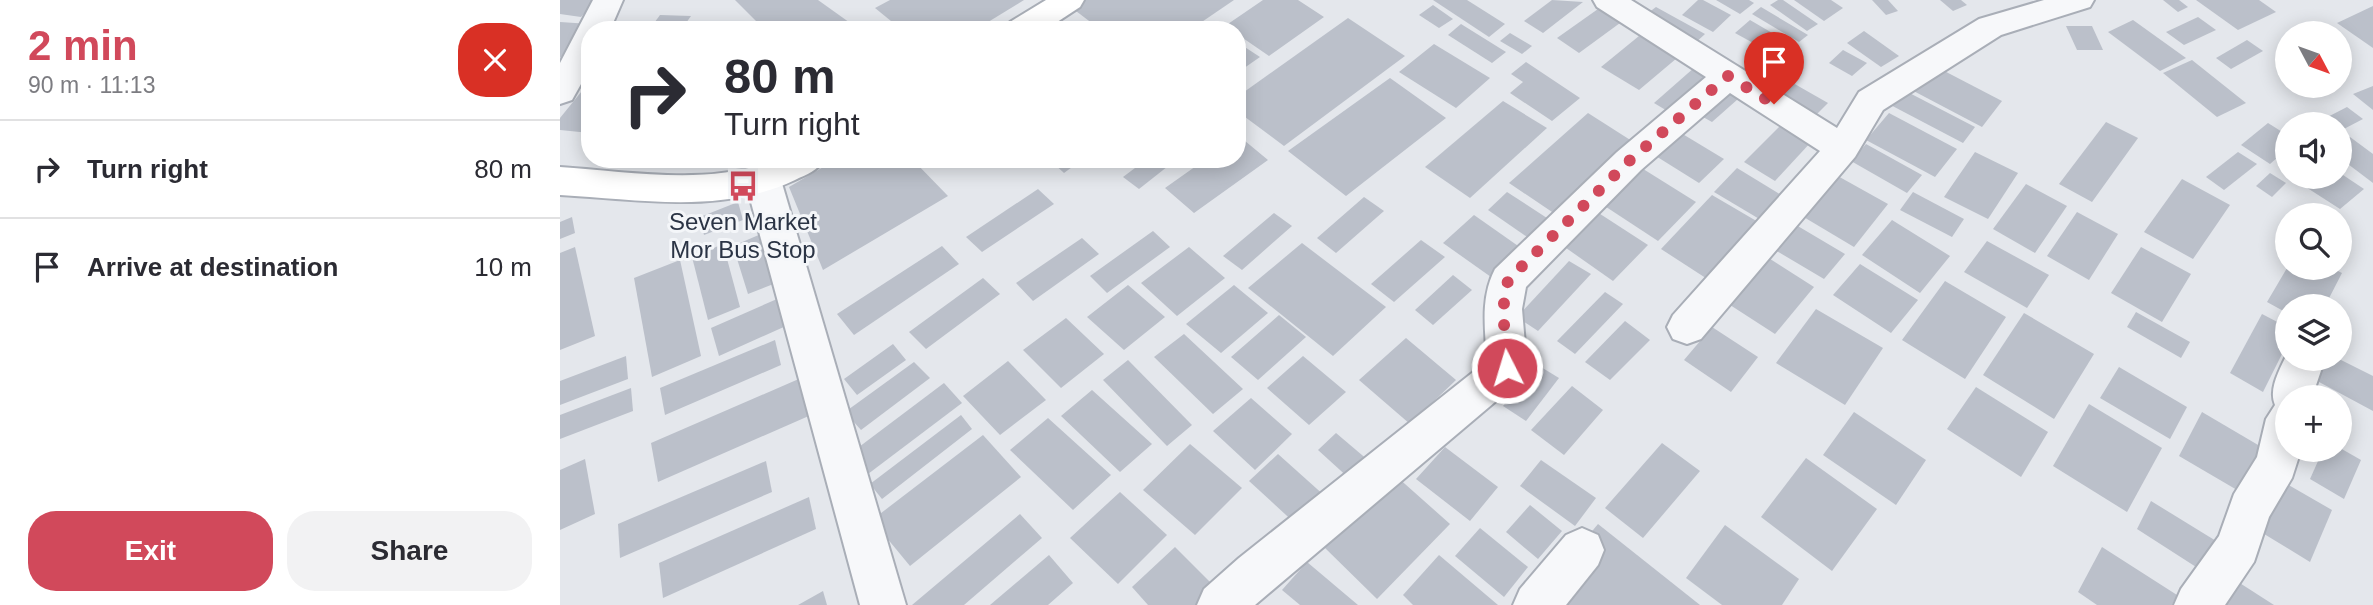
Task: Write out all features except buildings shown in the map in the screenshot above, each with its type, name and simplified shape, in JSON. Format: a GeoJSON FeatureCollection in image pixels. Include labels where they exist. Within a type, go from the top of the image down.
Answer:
{"type":"FeatureCollection","features":[{"type":"Feature","properties":{"kind":"street"},"geometry":{"type":"LineString","coordinates":[[598,21],[608,0]]}},
{"type":"Feature","properties":{"kind":"street"},"geometry":{"type":"LineString","coordinates":[[1035,21],[1069,0]]}},
{"type":"Feature","properties":{"kind":"street"},"geometry":{"type":"LineString","coordinates":[[1608,0],[1843,148]]}},
{"type":"Feature","properties":{"kind":"street"},"geometry":{"type":"LineString","coordinates":[[1687,327],[1843,148],[1871,101],[1990,27],[2079,0]]}},
{"type":"Feature","properties":{"kind":"street"},"geometry":{"type":"LineString","coordinates":[[560,92],[581,54]]}},
{"type":"Feature","properties":{"kind":"street"},"geometry":{"type":"LineString","coordinates":[[1220,605],[1283,549],[1399,459],[1507,368],[1503,309],[1508,280],[1629,161],[1728,76]]}},
{"type":"Feature","properties":{"kind":"street"},"geometry":{"type":"LineString","coordinates":[[560,181],[714,189],[763,180],[788,168]]}},
{"type":"Feature","properties":{"kind":"street"},"geometry":{"type":"LineString","coordinates":[[763,180],[884,605]]}},
{"type":"Feature","properties":{"kind":"street"},"geometry":{"type":"LineString","coordinates":[[2197,605],[2238,547],[2249,509],[2277,462]]}},
{"type":"Feature","properties":{"kind":"street"},"geometry":{"type":"LineString","coordinates":[[1536,605],[1582,550]]}},
{"type":"Feature","properties":{"kind":"place","name":"Seven Market Mor Bus Stop"},"geometry":{"type":"Point","coordinates":[743,186]}},
{"type":"Feature","properties":{"kind":"route"},"geometry":{"type":"LineString","coordinates":[[1507,368],[1503,309],[1508,280],[1556,236],[1629,161],[1728,76],[1774,104]]}}]}
